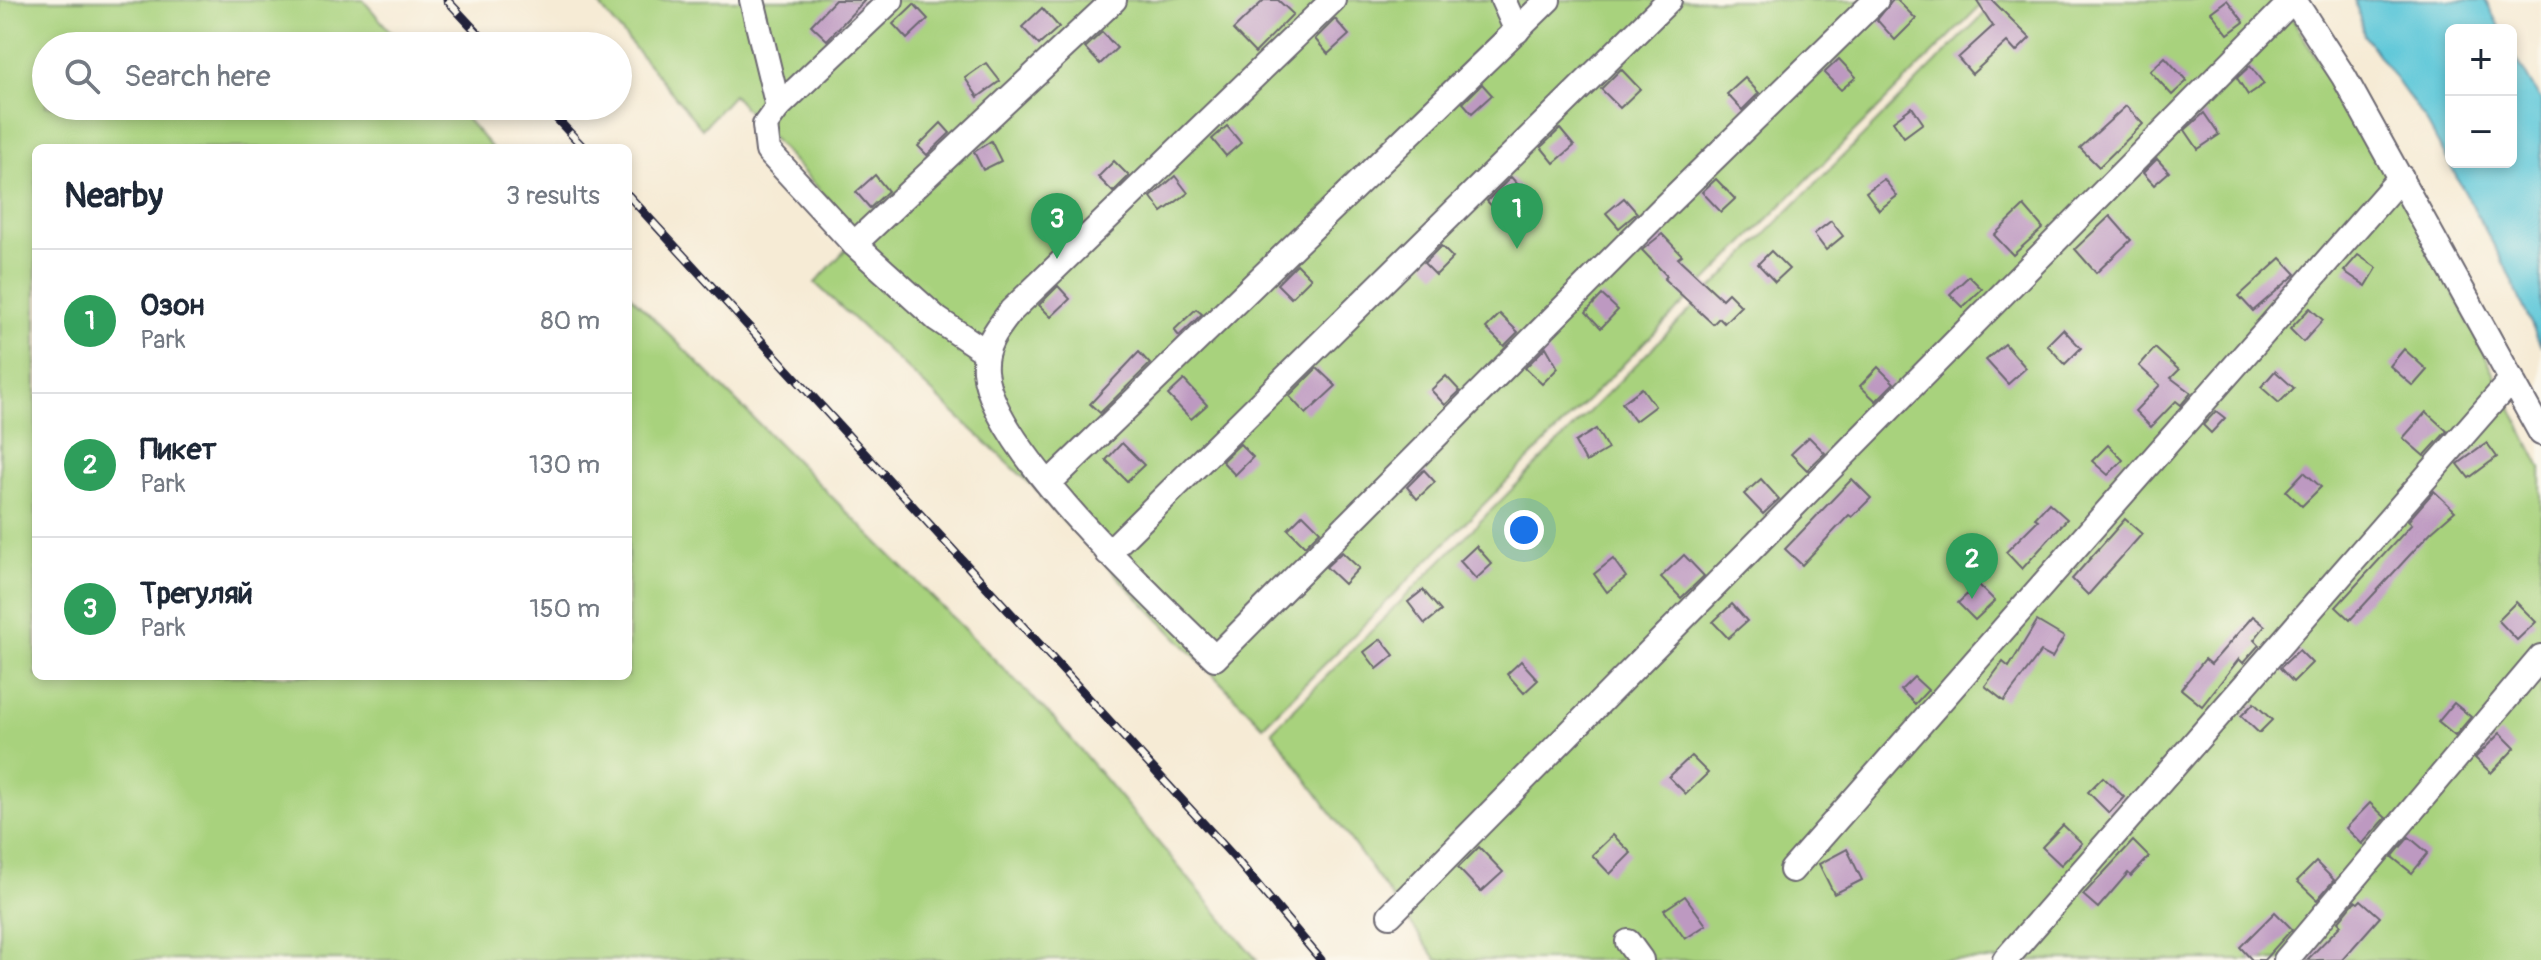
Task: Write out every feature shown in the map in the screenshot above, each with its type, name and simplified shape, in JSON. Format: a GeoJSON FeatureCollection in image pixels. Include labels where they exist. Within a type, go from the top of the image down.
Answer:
{"type":"FeatureCollection","features":[{"type":"Feature","properties":{"kind":"street"},"geometry":{"type":"LineString","coordinates":[[752,0],[778,107]]}},
{"type":"Feature","properties":{"kind":"street"},"geometry":{"type":"LineString","coordinates":[[891,0],[778,107],[765,125],[768,151],[854,244],[937,319],[986,352]]}},
{"type":"Feature","properties":{"kind":"street"},"geometry":{"type":"LineString","coordinates":[[854,244],[1114,0]]}},
{"type":"Feature","properties":{"kind":"street"},"geometry":{"type":"LineString","coordinates":[[1333,0],[1011,311],[993,334],[986,352],[989,392],[1003,423],[1108,553],[1215,658],[1642,229],[1876,0]]}},
{"type":"Feature","properties":{"kind":"street"},"geometry":{"type":"LineString","coordinates":[[1503,0],[1517,31]]}},
{"type":"Feature","properties":{"kind":"street"},"geometry":{"type":"LineString","coordinates":[[1049,483],[1548,0]]}},
{"type":"Feature","properties":{"kind":"street"},"geometry":{"type":"LineString","coordinates":[[1108,553],[1669,0]]}},
{"type":"Feature","properties":{"kind":"street"},"geometry":{"type":"LineString","coordinates":[[1390,915],[2294,0],[2401,177],[2541,433]]}},
{"type":"Feature","properties":{"kind":"street"},"geometry":{"type":"LineString","coordinates":[[1792,870],[2401,177]]}},
{"type":"Feature","properties":{"kind":"street"},"geometry":{"type":"LineString","coordinates":[[2005,960],[2512,379]]}},
{"type":"Feature","properties":{"kind":"street"},"geometry":{"type":"LineString","coordinates":[[2286,960],[2541,657]]}},
{"type":"Feature","properties":{"kind":"green space"},"geometry":{"type":"Polygon","coordinates":[[[0,0],[363,0],[391,32],[32,32],[32,120],[467,120],[488,144],[32,144],[32,680],[632,680],[632,297],[1056,721],[1257,960],[0,960],[0,0]]]}},
{"type":"Feature","properties":{"kind":"green space"},"geometry":{"type":"Polygon","coordinates":[[[595,0],[1541,0],[1038,491],[815,283],[860,234],[733,95],[702,129],[632,45],[632,32],[622,32],[595,0]]]}},
{"type":"Feature","properties":{"kind":"green space"},"geometry":{"type":"Polygon","coordinates":[[[1551,0],[1986,0],[1263,726],[1040,497],[1551,0]]]}},
{"type":"Feature","properties":{"kind":"green space"},"geometry":{"type":"Polygon","coordinates":[[[1998,0],[2281,0],[2432,249],[2541,468],[2541,960],[1437,960],[1272,731],[1998,0]]]}},
{"type":"Feature","properties":{"kind":"water"},"geometry":{"type":"Polygon","coordinates":[[[2355,0],[2485,0],[2498,24],[2445,24],[2445,156],[2426,121],[2364,35],[2355,0]]]}},
{"type":"Feature","properties":{"kind":"water"},"geometry":{"type":"Polygon","coordinates":[[[2517,59],[2541,101],[2541,346],[2505,266],[2452,168],[2517,168],[2517,59]]]}},
{"type":"Feature","properties":{"kind":"building"},"geometry":{"type":"Polygon","coordinates":[[[835,0],[865,0],[827,40],[811,25],[835,0]]]}},
{"type":"Feature","properties":{"kind":"building"},"geometry":{"type":"Polygon","coordinates":[[[1264,0],[1278,0],[1293,14],[1255,53],[1233,30],[1264,0]]]}},
{"type":"Feature","properties":{"kind":"building"},"geometry":{"type":"Polygon","coordinates":[[[1893,0],[1897,0],[1916,19],[1895,40],[1877,20],[1893,0]]]}},
{"type":"Feature","properties":{"kind":"building"},"geometry":{"type":"Polygon","coordinates":[[[1976,0],[1992,0],[2030,38],[2016,52],[2007,42],[1972,74],[1958,58],[1993,26],[1976,0]]]}},
{"type":"Feature","properties":{"kind":"building"},"geometry":{"type":"Polygon","coordinates":[[[2227,0],[2244,22],[2228,34],[2211,12],[2227,0]]]}},
{"type":"Feature","properties":{"kind":"building"},"geometry":{"type":"Polygon","coordinates":[[[914,4],[928,19],[907,39],[893,24],[914,4]]]}},
{"type":"Feature","properties":{"kind":"building"},"geometry":{"type":"Polygon","coordinates":[[[1042,8],[1059,27],[1039,45],[1022,27],[1042,8]]]}},
{"type":"Feature","properties":{"kind":"building"},"geometry":{"type":"Polygon","coordinates":[[[1335,19],[1349,35],[1328,54],[1315,39],[1335,19]]]}},
{"type":"Feature","properties":{"kind":"building"},"geometry":{"type":"Polygon","coordinates":[[[1102,32],[1117,48],[1100,64],[1085,48],[1102,32]]]}},
{"type":"Feature","properties":{"kind":"building"},"geometry":{"type":"Polygon","coordinates":[[[2165,57],[2187,81],[2172,95],[2150,71],[2165,57]]]}},
{"type":"Feature","properties":{"kind":"building"},"geometry":{"type":"Polygon","coordinates":[[[1839,59],[1856,77],[1841,90],[1824,73],[1839,59]]]}},
{"type":"Feature","properties":{"kind":"building"},"geometry":{"type":"Polygon","coordinates":[[[986,63],[1000,81],[978,97],[965,78],[986,63]]]}},
{"type":"Feature","properties":{"kind":"building"},"geometry":{"type":"Polygon","coordinates":[[[2250,66],[2264,84],[2248,95],[2237,78],[2250,66]]]}},
{"type":"Feature","properties":{"kind":"building"},"geometry":{"type":"Polygon","coordinates":[[[1621,69],[1640,89],[1620,108],[1601,89],[1621,69]]]}},
{"type":"Feature","properties":{"kind":"building"},"geometry":{"type":"Polygon","coordinates":[[[1745,78],[1759,93],[1742,110],[1727,94],[1745,78]]]}},
{"type":"Feature","properties":{"kind":"building"},"geometry":{"type":"Polygon","coordinates":[[[1482,84],[1492,95],[1472,113],[1463,103],[1482,84]]]}},
{"type":"Feature","properties":{"kind":"building"},"geometry":{"type":"Polygon","coordinates":[[[2126,106],[2143,124],[2099,167],[2080,148],[2126,106]]]}},
{"type":"Feature","properties":{"kind":"building"},"geometry":{"type":"Polygon","coordinates":[[[1912,107],[1923,123],[1904,137],[1893,121],[1912,107]]]}},
{"type":"Feature","properties":{"kind":"building"},"geometry":{"type":"Polygon","coordinates":[[[2204,113],[2219,135],[2198,149],[2185,130],[2204,113]]]}},
{"type":"Feature","properties":{"kind":"building"},"geometry":{"type":"Polygon","coordinates":[[[941,123],[950,133],[927,155],[918,146],[941,123]]]}},
{"type":"Feature","properties":{"kind":"building"},"geometry":{"type":"Polygon","coordinates":[[[1227,126],[1241,143],[1226,156],[1212,139],[1227,126]]]}},
{"type":"Feature","properties":{"kind":"building"},"geometry":{"type":"Polygon","coordinates":[[[1560,129],[1574,146],[1554,163],[1541,147],[1560,129]]]}},
{"type":"Feature","properties":{"kind":"building"},"geometry":{"type":"Polygon","coordinates":[[[991,141],[1001,161],[983,170],[974,152],[991,141]]]}},
{"type":"Feature","properties":{"kind":"building"},"geometry":{"type":"Polygon","coordinates":[[[2157,159],[2169,172],[2154,185],[2143,173],[2157,159]]]}},
{"type":"Feature","properties":{"kind":"building"},"geometry":{"type":"Polygon","coordinates":[[[1114,161],[1129,176],[1113,192],[1098,177],[1114,161]]]}},
{"type":"Feature","properties":{"kind":"building"},"geometry":{"type":"Polygon","coordinates":[[[875,175],[888,191],[870,208],[856,192],[875,175]]]}},
{"type":"Feature","properties":{"kind":"building"},"geometry":{"type":"Polygon","coordinates":[[[1175,176],[1188,193],[1162,212],[1151,197],[1175,176]]]}},
{"type":"Feature","properties":{"kind":"building"},"geometry":{"type":"Polygon","coordinates":[[[1511,177],[1528,196],[1503,218],[1487,201],[1511,177]]]}},
{"type":"Feature","properties":{"kind":"building"},"geometry":{"type":"Polygon","coordinates":[[[1716,179],[1735,199],[1721,212],[1702,192],[1716,179]]]}},
{"type":"Feature","properties":{"kind":"building"},"geometry":{"type":"Polygon","coordinates":[[[1884,179],[1897,196],[1879,210],[1866,192],[1884,179]]]}},
{"type":"Feature","properties":{"kind":"building"},"geometry":{"type":"Polygon","coordinates":[[[1624,198],[1637,213],[1619,228],[1606,213],[1624,198]]]}},
{"type":"Feature","properties":{"kind":"building"},"geometry":{"type":"Polygon","coordinates":[[[2024,206],[2043,228],[2013,255],[1994,235],[2024,206]]]}},
{"type":"Feature","properties":{"kind":"building"},"geometry":{"type":"Polygon","coordinates":[[[1060,211],[1076,227],[1057,246],[1041,230],[1060,211]]]}},
{"type":"Feature","properties":{"kind":"building"},"geometry":{"type":"Polygon","coordinates":[[[2110,216],[2131,240],[2096,273],[2075,249],[2110,216]]]}},
{"type":"Feature","properties":{"kind":"building"},"geometry":{"type":"Polygon","coordinates":[[[1831,221],[1843,236],[1826,250],[1814,234],[1831,221]]]}},
{"type":"Feature","properties":{"kind":"building"},"geometry":{"type":"Polygon","coordinates":[[[1662,234],[1682,255],[1678,258],[1722,299],[1728,293],[1741,306],[1724,323],[1719,318],[1713,324],[1664,279],[1667,276],[1642,250],[1662,234]]]}},
{"type":"Feature","properties":{"kind":"building"},"geometry":{"type":"Polygon","coordinates":[[[1441,246],[1453,258],[1436,275],[1424,263],[1441,246]]]}},
{"type":"Feature","properties":{"kind":"building"},"geometry":{"type":"Polygon","coordinates":[[[1771,251],[1789,269],[1775,282],[1758,264],[1771,251]]]}},
{"type":"Feature","properties":{"kind":"building"},"geometry":{"type":"Polygon","coordinates":[[[2358,255],[2377,268],[2366,286],[2344,271],[2358,255]]]}},
{"type":"Feature","properties":{"kind":"building"},"geometry":{"type":"Polygon","coordinates":[[[2281,258],[2296,274],[2253,311],[2239,296],[2281,258]]]}},
{"type":"Feature","properties":{"kind":"building"},"geometry":{"type":"Polygon","coordinates":[[[1297,264],[1311,278],[1291,298],[1277,284],[1297,264]]]}},
{"type":"Feature","properties":{"kind":"building"},"geometry":{"type":"Polygon","coordinates":[[[1969,276],[1982,289],[1963,307],[1950,294],[1969,276]]]}},
{"type":"Feature","properties":{"kind":"building"},"geometry":{"type":"Polygon","coordinates":[[[1058,286],[1070,299],[1051,317],[1039,305],[1058,286]]]}},
{"type":"Feature","properties":{"kind":"building"},"geometry":{"type":"Polygon","coordinates":[[[1602,295],[1618,310],[1601,328],[1586,312],[1602,295]]]}},
{"type":"Feature","properties":{"kind":"building"},"geometry":{"type":"Polygon","coordinates":[[[2310,308],[2323,320],[2303,342],[2290,329],[2310,308]]]}},
{"type":"Feature","properties":{"kind":"building"},"geometry":{"type":"Polygon","coordinates":[[[1196,309],[1202,314],[1179,336],[1174,330],[1196,309]]]}},
{"type":"Feature","properties":{"kind":"building"},"geometry":{"type":"Polygon","coordinates":[[[1500,314],[1518,332],[1504,346],[1486,328],[1500,314]]]}},
{"type":"Feature","properties":{"kind":"building"},"geometry":{"type":"Polygon","coordinates":[[[2063,329],[2081,348],[2065,364],[2047,345],[2063,329]]]}},
{"type":"Feature","properties":{"kind":"building"},"geometry":{"type":"Polygon","coordinates":[[[2005,344],[2026,368],[2008,384],[1986,360],[2005,344]]]}},
{"type":"Feature","properties":{"kind":"building"},"geometry":{"type":"Polygon","coordinates":[[[1546,347],[1558,368],[1542,384],[1525,368],[1546,347]]]}},
{"type":"Feature","properties":{"kind":"building"},"geometry":{"type":"Polygon","coordinates":[[[2155,348],[2179,370],[2171,378],[2191,393],[2181,405],[2176,401],[2151,427],[2135,411],[2160,385],[2139,366],[2155,348]]]}},
{"type":"Feature","properties":{"kind":"building"},"geometry":{"type":"Polygon","coordinates":[[[2404,349],[2427,370],[2413,386],[2390,366],[2404,349]]]}},
{"type":"Feature","properties":{"kind":"building"},"geometry":{"type":"Polygon","coordinates":[[[1139,352],[1150,364],[1100,413],[1090,404],[1139,352]]]}},
{"type":"Feature","properties":{"kind":"building"},"geometry":{"type":"Polygon","coordinates":[[[1878,367],[1894,383],[1876,401],[1860,386],[1878,367]]]}},
{"type":"Feature","properties":{"kind":"building"},"geometry":{"type":"Polygon","coordinates":[[[1317,368],[1336,386],[1306,414],[1289,396],[1317,368]]]}},
{"type":"Feature","properties":{"kind":"building"},"geometry":{"type":"Polygon","coordinates":[[[2275,371],[2294,388],[2279,403],[2261,387],[2275,371]]]}},
{"type":"Feature","properties":{"kind":"building"},"geometry":{"type":"Polygon","coordinates":[[[1446,376],[1460,391],[1445,405],[1431,390],[1446,376]]]}},
{"type":"Feature","properties":{"kind":"building"},"geometry":{"type":"Polygon","coordinates":[[[1184,380],[1207,405],[1191,419],[1168,395],[1184,380]]]}},
{"type":"Feature","properties":{"kind":"building"},"geometry":{"type":"Polygon","coordinates":[[[1642,388],[1655,406],[1635,421],[1622,403],[1642,388]]]}},
{"type":"Feature","properties":{"kind":"building"},"geometry":{"type":"Polygon","coordinates":[[[2216,411],[2225,418],[2211,433],[2203,425],[2216,411]]]}},
{"type":"Feature","properties":{"kind":"building"},"geometry":{"type":"Polygon","coordinates":[[[2426,412],[2447,431],[2424,456],[2403,438],[2426,412]]]}},
{"type":"Feature","properties":{"kind":"building"},"geometry":{"type":"Polygon","coordinates":[[[1596,429],[1608,449],[1586,462],[1575,442],[1596,429]]]}},
{"type":"Feature","properties":{"kind":"building"},"geometry":{"type":"Polygon","coordinates":[[[1809,437],[1825,453],[1807,470],[1791,454],[1809,437]]]}},
{"type":"Feature","properties":{"kind":"building"},"geometry":{"type":"Polygon","coordinates":[[[1122,443],[1144,465],[1127,481],[1106,460],[1122,443]]]}},
{"type":"Feature","properties":{"kind":"building"},"geometry":{"type":"Polygon","coordinates":[[[2487,443],[2497,457],[2469,478],[2458,464],[2487,443]]]}},
{"type":"Feature","properties":{"kind":"building"},"geometry":{"type":"Polygon","coordinates":[[[1240,444],[1253,457],[1235,475],[1222,461],[1240,444]]]}},
{"type":"Feature","properties":{"kind":"building"},"geometry":{"type":"Polygon","coordinates":[[[2108,445],[2123,460],[2108,475],[2092,461],[2108,445]]]}},
{"type":"Feature","properties":{"kind":"building"},"geometry":{"type":"Polygon","coordinates":[[[1424,470],[1435,482],[1417,499],[1407,487],[1424,470]]]}},
{"type":"Feature","properties":{"kind":"building"},"geometry":{"type":"Polygon","coordinates":[[[2304,472],[2321,487],[2302,506],[2286,491],[2304,472]]]}},
{"type":"Feature","properties":{"kind":"building"},"geometry":{"type":"Polygon","coordinates":[[[1761,479],[1779,499],[1763,514],[1744,494],[1761,479]]]}},
{"type":"Feature","properties":{"kind":"building"},"geometry":{"type":"Polygon","coordinates":[[[1852,479],[1871,498],[1852,517],[1849,515],[1802,565],[1785,549],[1852,479]]]}},
{"type":"Feature","properties":{"kind":"building"},"geometry":{"type":"Polygon","coordinates":[[[2434,491],[2455,511],[2431,532],[2350,620],[2336,607],[2412,524],[2408,521],[2434,491]]]}},
{"type":"Feature","properties":{"kind":"building"},"geometry":{"type":"Polygon","coordinates":[[[2049,503],[2067,519],[2022,569],[2006,552],[2038,520],[2035,518],[2049,503]]]}},
{"type":"Feature","properties":{"kind":"building"},"geometry":{"type":"Polygon","coordinates":[[[1303,514],[1320,531],[1305,546],[1288,529],[1303,514]]]}},
{"type":"Feature","properties":{"kind":"building"},"geometry":{"type":"Polygon","coordinates":[[[2125,519],[2142,534],[2088,595],[2072,579],[2125,519]]]}},
{"type":"Feature","properties":{"kind":"building"},"geometry":{"type":"Polygon","coordinates":[[[1476,546],[1492,564],[1476,579],[1460,561],[1476,546]]]}},
{"type":"Feature","properties":{"kind":"building"},"geometry":{"type":"Polygon","coordinates":[[[1342,552],[1359,568],[1344,584],[1326,567],[1342,552]]]}},
{"type":"Feature","properties":{"kind":"building"},"geometry":{"type":"Polygon","coordinates":[[[1684,555],[1704,576],[1681,598],[1661,577],[1684,555]]]}},
{"type":"Feature","properties":{"kind":"building"},"geometry":{"type":"Polygon","coordinates":[[[1613,559],[1626,577],[1607,592],[1594,574],[1613,559]]]}},
{"type":"Feature","properties":{"kind":"building"},"geometry":{"type":"Polygon","coordinates":[[[1978,584],[1995,601],[1975,620],[1958,603],[1978,584]]]}},
{"type":"Feature","properties":{"kind":"building"},"geometry":{"type":"Polygon","coordinates":[[[1423,590],[1441,611],[1425,624],[1408,602],[1423,590]]]}},
{"type":"Feature","properties":{"kind":"building"},"geometry":{"type":"Polygon","coordinates":[[[2516,602],[2536,622],[2517,640],[2498,620],[2516,602]]]}},
{"type":"Feature","properties":{"kind":"building"},"geometry":{"type":"Polygon","coordinates":[[[1732,604],[1747,621],[1728,638],[1713,622],[1732,604]]]}},
{"type":"Feature","properties":{"kind":"building"},"geometry":{"type":"Polygon","coordinates":[[[2253,616],[2265,626],[2254,640],[2259,645],[2243,663],[2239,659],[2202,706],[2181,689],[2205,659],[2211,664],[2253,616]]]}},
{"type":"Feature","properties":{"kind":"building"},"geometry":{"type":"Polygon","coordinates":[[[2037,621],[2064,637],[2052,658],[2041,652],[2004,701],[1985,686],[2003,662],[2009,667],[2037,621]]]}},
{"type":"Feature","properties":{"kind":"building"},"geometry":{"type":"Polygon","coordinates":[[[1381,639],[1394,655],[1377,669],[1364,652],[1381,639]]]}},
{"type":"Feature","properties":{"kind":"building"},"geometry":{"type":"Polygon","coordinates":[[[2299,650],[2312,663],[2293,682],[2280,668],[2299,650]]]}},
{"type":"Feature","properties":{"kind":"building"},"geometry":{"type":"Polygon","coordinates":[[[1521,661],[1538,680],[1524,693],[1507,674],[1521,661]]]}},
{"type":"Feature","properties":{"kind":"building"},"geometry":{"type":"Polygon","coordinates":[[[1914,677],[1928,690],[1915,704],[1901,690],[1914,677]]]}},
{"type":"Feature","properties":{"kind":"building"},"geometry":{"type":"Polygon","coordinates":[[[2254,703],[2272,720],[2259,733],[2241,716],[2254,703]]]}},
{"type":"Feature","properties":{"kind":"building"},"geometry":{"type":"Polygon","coordinates":[[[2454,703],[2471,717],[2455,736],[2438,722],[2454,703]]]}},
{"type":"Feature","properties":{"kind":"building"},"geometry":{"type":"Polygon","coordinates":[[[2500,733],[2515,748],[2491,773],[2475,758],[2500,733]]]}},
{"type":"Feature","properties":{"kind":"building"},"geometry":{"type":"Polygon","coordinates":[[[1691,756],[1708,773],[1686,794],[1669,777],[1691,756]]]}},
{"type":"Feature","properties":{"kind":"building"},"geometry":{"type":"Polygon","coordinates":[[[2103,777],[2124,797],[2109,813],[2088,792],[2103,777]]]}},
{"type":"Feature","properties":{"kind":"building"},"geometry":{"type":"Polygon","coordinates":[[[2370,803],[2386,818],[2362,844],[2346,828],[2370,803]]]}},
{"type":"Feature","properties":{"kind":"building"},"geometry":{"type":"Polygon","coordinates":[[[2063,825],[2082,843],[2061,865],[2042,847],[2063,825]]]}},
{"type":"Feature","properties":{"kind":"building"},"geometry":{"type":"Polygon","coordinates":[[[1613,835],[1631,853],[1610,874],[1592,855],[1613,835]]]}},
{"type":"Feature","properties":{"kind":"building"},"geometry":{"type":"Polygon","coordinates":[[[2409,837],[2428,853],[2412,873],[2392,857],[2409,837]]]}},
{"type":"Feature","properties":{"kind":"building"},"geometry":{"type":"Polygon","coordinates":[[[2133,841],[2149,857],[2131,876],[2128,873],[2098,908],[2083,895],[2133,841]]]}},
{"type":"Feature","properties":{"kind":"building"},"geometry":{"type":"Polygon","coordinates":[[[1479,847],[1503,872],[1481,892],[1458,868],[1479,847]]]}},
{"type":"Feature","properties":{"kind":"building"},"geometry":{"type":"Polygon","coordinates":[[[1847,849],[1862,880],[1834,894],[1819,864],[1847,849]]]}},
{"type":"Feature","properties":{"kind":"building"},"geometry":{"type":"Polygon","coordinates":[[[2316,862],[2334,880],[2317,900],[2297,881],[2316,862]]]}},
{"type":"Feature","properties":{"kind":"building"},"geometry":{"type":"Polygon","coordinates":[[[1685,896],[1706,925],[1685,939],[1664,910],[1685,896]]]}},
{"type":"Feature","properties":{"kind":"building"},"geometry":{"type":"Polygon","coordinates":[[[2361,900],[2380,917],[2342,960],[2307,960],[2341,925],[2338,922],[2355,901],[2358,903],[2361,900]]]}},
{"type":"Feature","properties":{"kind":"building"},"geometry":{"type":"Polygon","coordinates":[[[2275,912],[2292,929],[2264,960],[2252,960],[2240,947],[2275,912]]]}},
{"type":"Feature","properties":{"kind":"railway"},"geometry":{"type":"LineString","coordinates":[[447,0],[477,32]]}},
{"type":"Feature","properties":{"kind":"railway"},"geometry":{"type":"LineString","coordinates":[[558,120],[580,144]]}},
{"type":"Feature","properties":{"kind":"railway"},"geometry":{"type":"LineString","coordinates":[[632,199],[1234,857],[1321,960]]}},
{"type":"Feature","properties":{"kind":"place","name":"Озон"},"geometry":{"type":"Point","coordinates":[1517,249]}},
{"type":"Feature","properties":{"kind":"place","name":"Трегуляй"},"geometry":{"type":"Point","coordinates":[1057,259]}},
{"type":"Feature","properties":{"kind":"place","name":"Пикет"},"geometry":{"type":"Point","coordinates":[1972,599]}}]}
